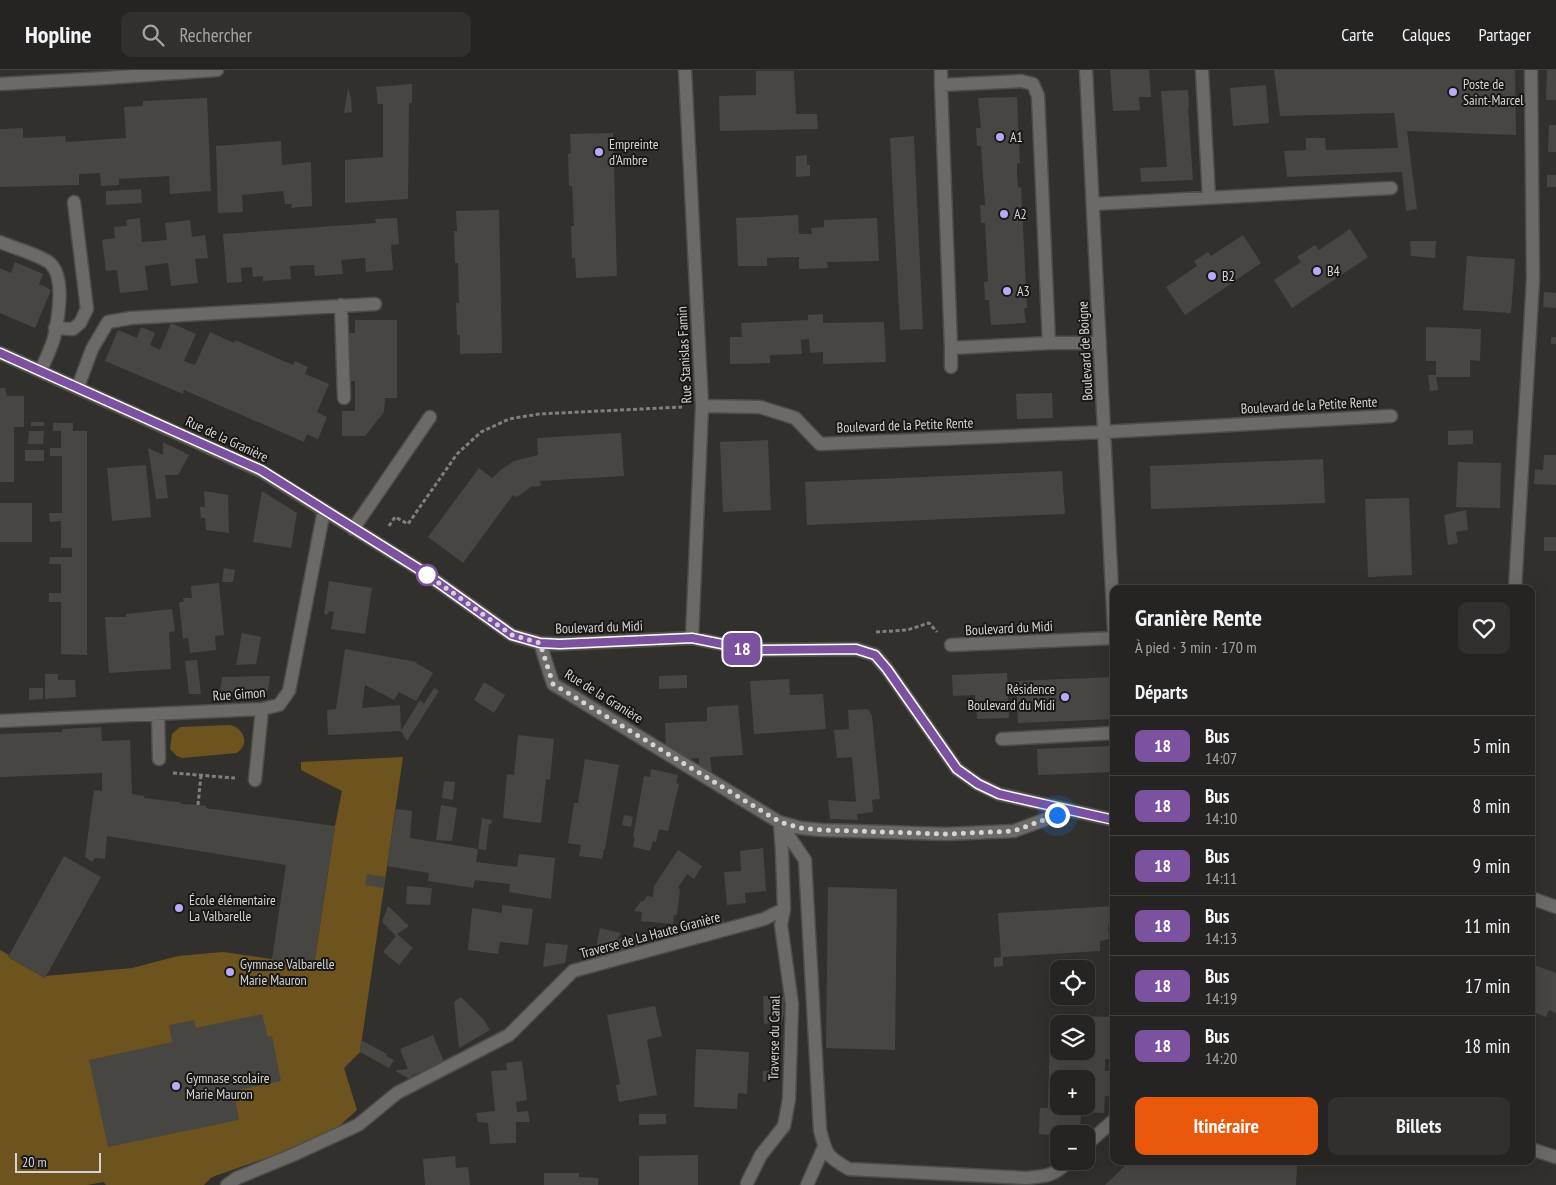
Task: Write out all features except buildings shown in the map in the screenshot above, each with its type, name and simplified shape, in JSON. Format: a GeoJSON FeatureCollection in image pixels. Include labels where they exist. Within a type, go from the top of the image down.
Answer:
{"type":"FeatureCollection","features":[{"type":"Feature","properties":{"kind":"street"},"geometry":{"type":"LineString","coordinates":[[0,84],[106,74],[217,70]]}},
{"type":"Feature","properties":{"kind":"street","name":"Rue Stanislas Famin"},"geometry":{"type":"LineString","coordinates":[[685,70],[702,406],[692,638]]}},
{"type":"Feature","properties":{"kind":"street"},"geometry":{"type":"LineString","coordinates":[[941,70],[951,367]]}},
{"type":"Feature","properties":{"kind":"street","name":"Boulevard de Boigne"},"geometry":{"type":"LineString","coordinates":[[1086,70],[1112,585]]}},
{"type":"Feature","properties":{"kind":"street"},"geometry":{"type":"LineString","coordinates":[[1202,70],[1209,198]]}},
{"type":"Feature","properties":{"kind":"street"},"geometry":{"type":"LineString","coordinates":[[1515,585],[1533,279],[1531,70]]}},
{"type":"Feature","properties":{"kind":"street"},"geometry":{"type":"LineString","coordinates":[[942,85],[1021,81],[1033,84],[1038,96],[1049,344]]}},
{"type":"Feature","properties":{"kind":"street"},"geometry":{"type":"LineString","coordinates":[[1093,204],[1391,188]]}},
{"type":"Feature","properties":{"kind":"street"},"geometry":{"type":"LineString","coordinates":[[55,328],[73,329],[80,323],[87,309],[74,202]]}},
{"type":"Feature","properties":{"kind":"street"},"geometry":{"type":"LineString","coordinates":[[0,242],[48,261],[58,275],[60,297],[55,328],[53,339],[41,370]]}},
{"type":"Feature","properties":{"kind":"street"},"geometry":{"type":"LineString","coordinates":[[78,387],[92,349],[108,322],[131,318],[374,304]]}},
{"type":"Feature","properties":{"kind":"street"},"geometry":{"type":"LineString","coordinates":[[341,306],[344,398]]}},
{"type":"Feature","properties":{"kind":"street"},"geometry":{"type":"LineString","coordinates":[[951,348],[1100,344]]}},
{"type":"Feature","properties":{"kind":"street","name":"Rue de la Granière"},"geometry":{"type":"LineString","coordinates":[[0,353],[261,470],[422,571],[512,635],[540,643],[553,684],[780,822],[801,828],[822,830],[946,834],[995,832],[1014,831],[1071,810]]}},
{"type":"Feature","properties":{"kind":"street","name":"Boulevard de la Petite Rente"},"geometry":{"type":"LineString","coordinates":[[702,406],[760,406],[795,418],[820,444],[1104,432],[1391,416]]}},
{"type":"Feature","properties":{"kind":"street"},"geometry":{"type":"LineString","coordinates":[[354,529],[430,417]]}},
{"type":"Feature","properties":{"kind":"street","name":"Rue Gimon"},"geometry":{"type":"LineString","coordinates":[[0,721],[262,709],[279,705],[289,691],[324,510]]}},
{"type":"Feature","properties":{"kind":"street","name":"Boulevard du Midi"},"geometry":{"type":"LineString","coordinates":[[540,643],[560,644],[692,638],[752,650],[856,649]]}},
{"type":"Feature","properties":{"kind":"street","name":"Boulevard du Midi"},"geometry":{"type":"LineString","coordinates":[[951,645],[1110,638]]}},
{"type":"Feature","properties":{"kind":"street"},"geometry":{"type":"LineString","coordinates":[[856,649],[875,655],[887,669],[957,769],[978,784],[999,794],[1110,819]]}},
{"type":"Feature","properties":{"kind":"street"},"geometry":{"type":"LineString","coordinates":[[255,780],[262,709]]}},
{"type":"Feature","properties":{"kind":"street"},"geometry":{"type":"LineString","coordinates":[[158,714],[159,759]]}},
{"type":"Feature","properties":{"kind":"street"},"geometry":{"type":"LineString","coordinates":[[1002,738],[1110,733]]}},
{"type":"Feature","properties":{"kind":"street"},"geometry":{"type":"LineString","coordinates":[[780,822],[806,860],[820,1130],[824,1146],[832,1160],[849,1169],[1026,1181],[1058,1170]]}},
{"type":"Feature","properties":{"kind":"street","name":"Traverse du Canal"},"geometry":{"type":"LineString","coordinates":[[747,1183],[761,1155],[784,1126],[789,1099],[792,1004],[781,925],[784,909],[780,822]]}},
{"type":"Feature","properties":{"kind":"street"},"geometry":{"type":"LineString","coordinates":[[1535,900],[1556,907]]}},
{"type":"Feature","properties":{"kind":"street","name":"Traverse de La Haute Granière"},"geometry":{"type":"LineString","coordinates":[[227,1185],[238,1178],[358,1125],[397,1093],[509,1035],[573,971],[764,919],[784,909]]}},
{"type":"Feature","properties":{"kind":"street"},"geometry":{"type":"LineString","coordinates":[[1095,1138],[1110,1124]]}},
{"type":"Feature","properties":{"kind":"street"},"geometry":{"type":"LineString","coordinates":[[806,1185],[824,1146]]}},
{"type":"Feature","properties":{"kind":"street"},"geometry":{"type":"LineString","coordinates":[[1535,1150],[1556,1157]]}},
{"type":"Feature","properties":{"kind":"path"},"geometry":{"type":"LineString","coordinates":[[377,543],[395,517],[408,524],[458,454],[481,432],[509,419],[539,414],[702,406]]}},
{"type":"Feature","properties":{"kind":"path","name":"Boulevard du Midi"},"geometry":{"type":"LineString","coordinates":[[856,649],[859,633],[907,630],[929,623],[951,645]]}},
{"type":"Feature","properties":{"kind":"path"},"geometry":{"type":"LineString","coordinates":[[159,759],[160,772],[255,780]]}},
{"type":"Feature","properties":{"kind":"path"},"geometry":{"type":"LineString","coordinates":[[198,805],[201,775]]}},
{"type":"Feature","properties":{"kind":"shaded area"},"geometry":{"type":"Polygon","coordinates":[[[230,725],[239,730],[244,737],[243,746],[236,753],[182,758],[170,749],[172,734],[180,727],[230,725]]]}},
{"type":"Feature","properties":{"kind":"shaded area","name":"Gymnase Valbarelle Marie Mauron"},"geometry":{"type":"Polygon","coordinates":[[[403,757],[360,1052],[344,1068],[357,1110],[338,1127],[311,1142],[212,1177],[204,1185],[106,1185],[104,1182],[87,1185],[0,1185],[0,950],[9,955],[8,957],[45,978],[46,976],[132,968],[178,956],[223,952],[314,965],[342,791],[301,770],[301,762],[403,757]]]}},
{"type":"Feature","properties":{"kind":"bus line","name":"18"},"geometry":{"type":"LineString","coordinates":[[0,353],[261,470],[422,571],[512,635],[540,643],[560,644],[692,638],[732,648],[752,650],[856,649],[875,655],[887,669],[957,769],[978,784],[999,794],[1110,819]]}},
{"type":"Feature","properties":{"kind":"place","name":"Poste de Saint-Marcel"},"geometry":{"type":"Point","coordinates":[1453,92]}},
{"type":"Feature","properties":{"kind":"place","name":"A1"},"geometry":{"type":"Point","coordinates":[1000,137]}},
{"type":"Feature","properties":{"kind":"place","name":"Empreinte d'Ambre"},"geometry":{"type":"Point","coordinates":[599,152]}},
{"type":"Feature","properties":{"kind":"place","name":"A2"},"geometry":{"type":"Point","coordinates":[1004,214]}},
{"type":"Feature","properties":{"kind":"place","name":"B4"},"geometry":{"type":"Point","coordinates":[1317,271]}},
{"type":"Feature","properties":{"kind":"place","name":"B2"},"geometry":{"type":"Point","coordinates":[1212,276]}},
{"type":"Feature","properties":{"kind":"place","name":"A3"},"geometry":{"type":"Point","coordinates":[1007,291]}},
{"type":"Feature","properties":{"kind":"place","name":"Résidence Boulevard du Midi"},"geometry":{"type":"Point","coordinates":[1065,697]}},
{"type":"Feature","properties":{"kind":"place","name":"École élémentaire La Valbarelle"},"geometry":{"type":"Point","coordinates":[179,908]}},
{"type":"Feature","properties":{"kind":"place","name":"Gymnase Valbarelle Marie Mauron"},"geometry":{"type":"Point","coordinates":[230,972]}},
{"type":"Feature","properties":{"kind":"place","name":"Gymnase scolaire Marie Mauron"},"geometry":{"type":"Point","coordinates":[176,1086]}},
{"type":"Feature","properties":{"kind":"route"},"geometry":{"type":"LineString","coordinates":[[427,575],[422,571],[512,635],[540,643],[553,684],[780,822],[801,828],[822,830],[946,834],[1014,831],[1057,815]]}}]}
